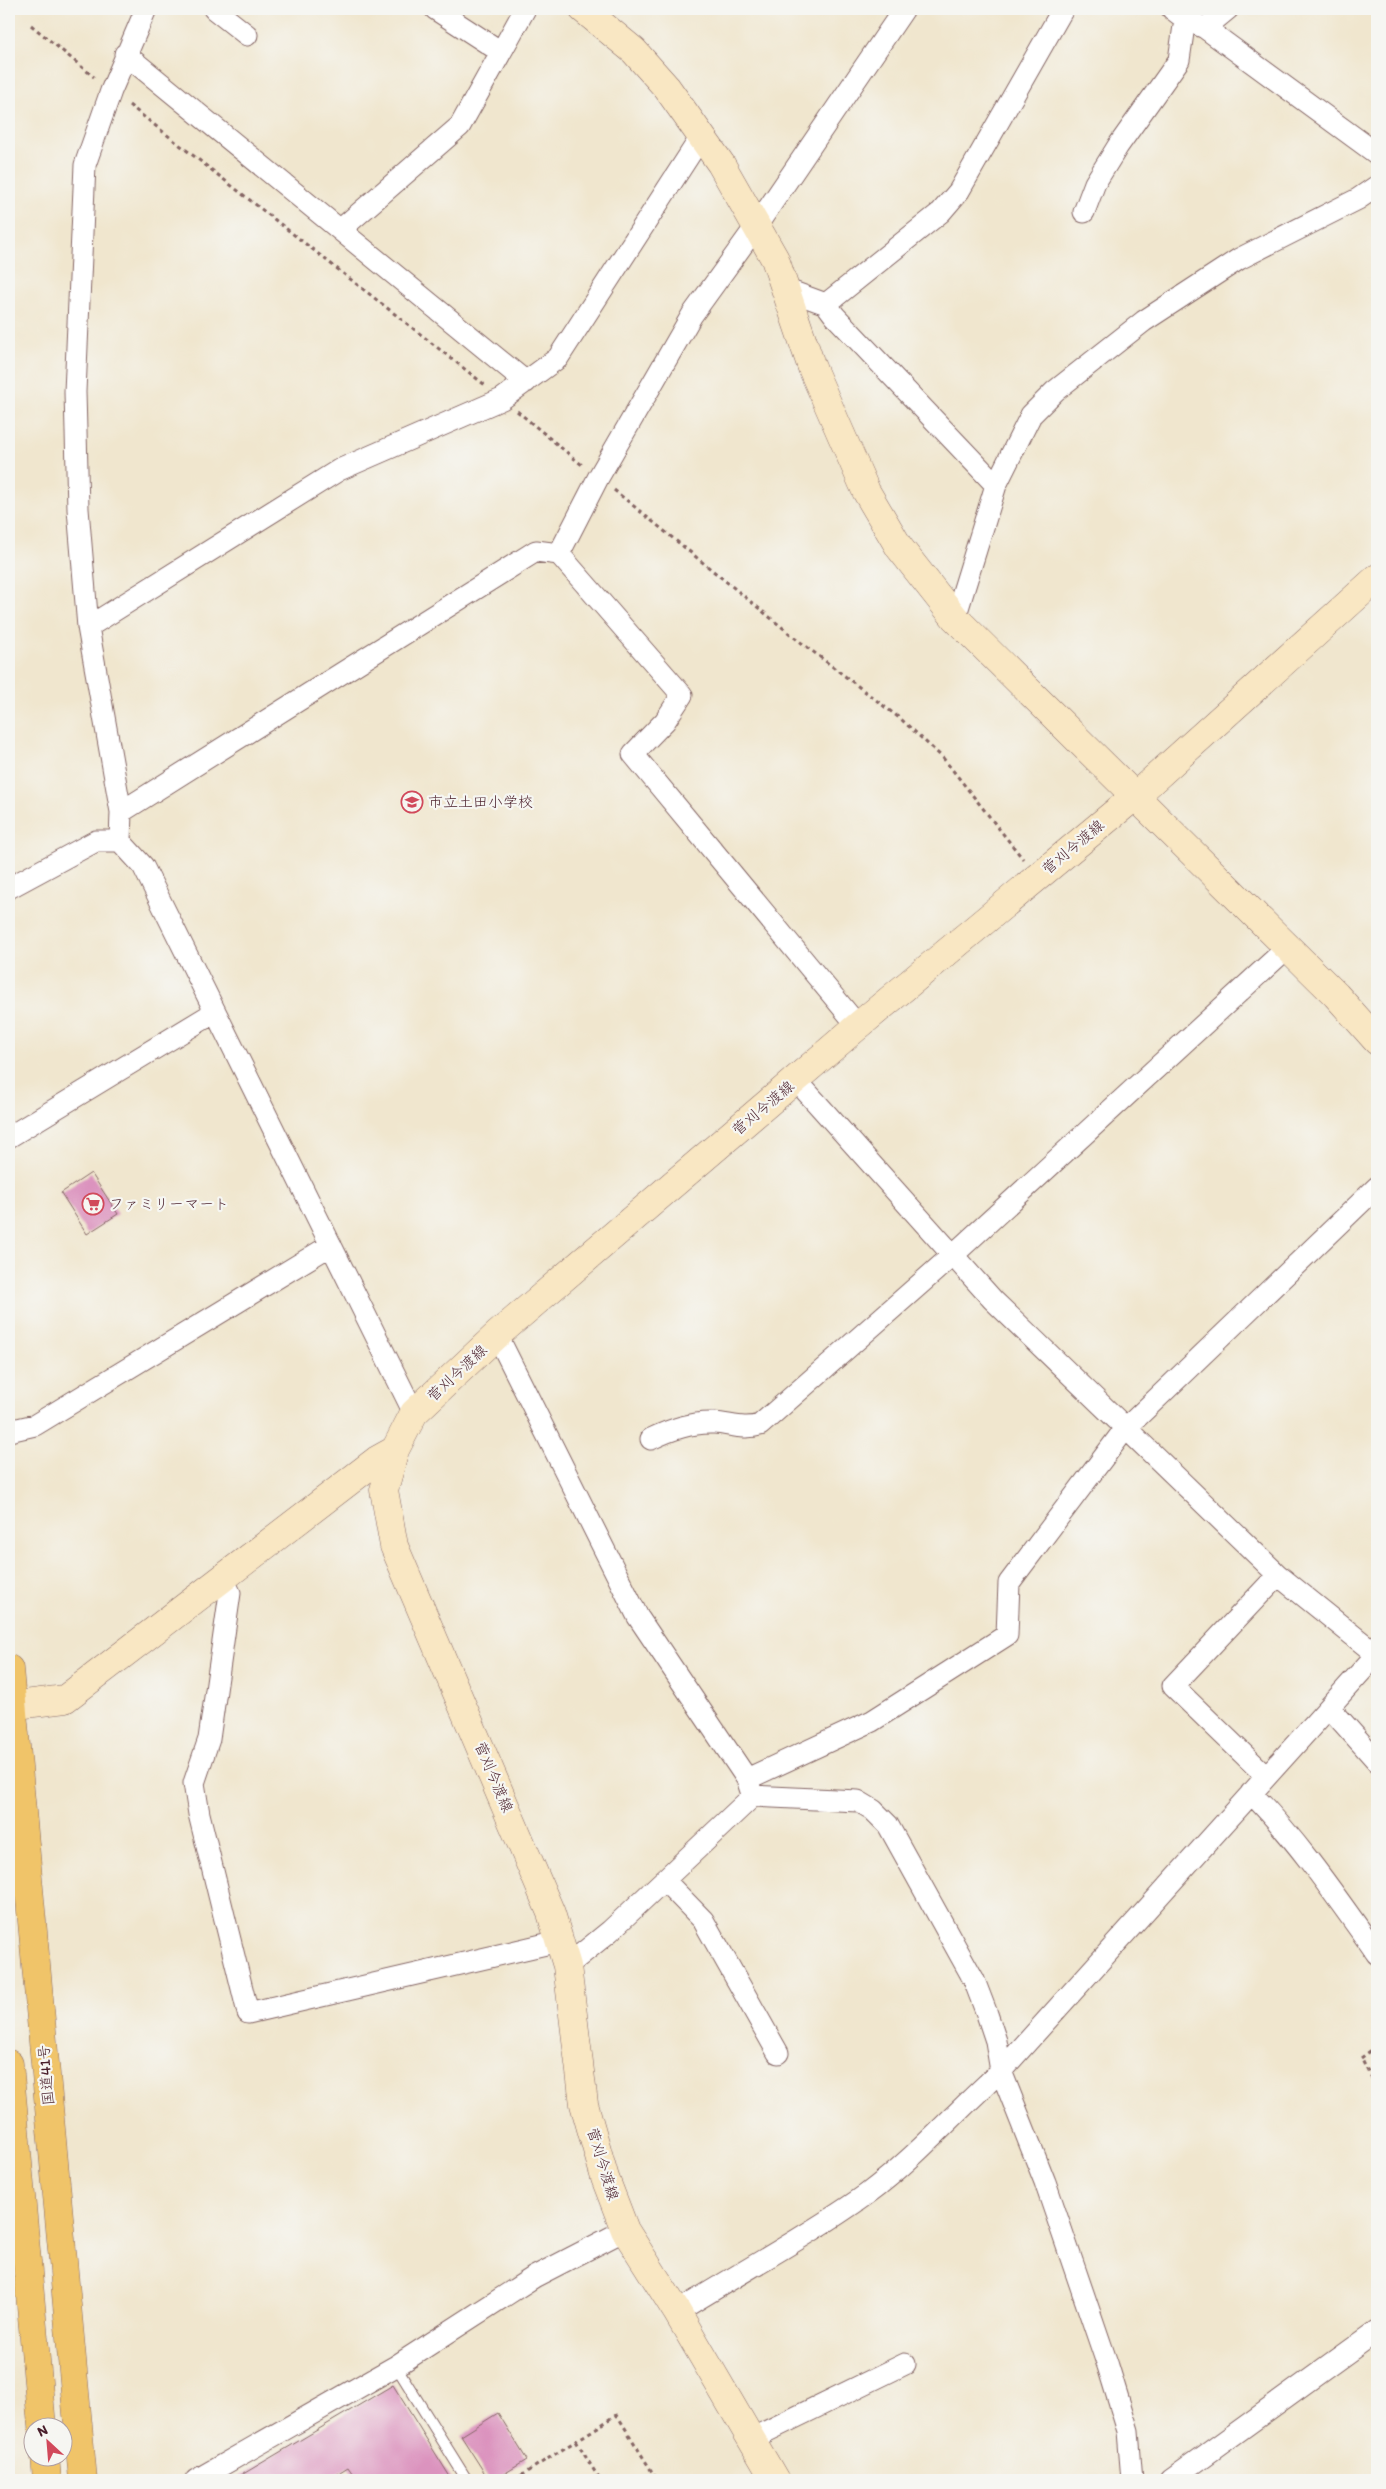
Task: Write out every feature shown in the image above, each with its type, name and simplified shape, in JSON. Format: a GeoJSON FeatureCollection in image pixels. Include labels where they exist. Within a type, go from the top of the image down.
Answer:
{"type":"FeatureCollection","features":[{"type":"Feature","properties":{"kind":"highway","name":"国道41号"},"geometry":{"type":"LineString","coordinates":[[9,1669],[83,2480]]}},
{"type":"Feature","properties":{"kind":"highway"},"geometry":{"type":"LineString","coordinates":[[9,2064],[41,2416]]}},
{"type":"Feature","properties":{"kind":"highway"},"geometry":{"type":"LineString","coordinates":[[46,2466],[47,2480]]}},
{"type":"Feature","properties":{"kind":"main road"},"geometry":{"type":"LineString","coordinates":[[583,9],[634,51],[666,88],[721,164],[757,225],[775,259],[812,368],[866,491],[899,547],[955,618],[1134,797],[1288,946],[1336,995],[1377,1041]]}},
{"type":"Feature","properties":{"kind":"main road","name":"菅刈今渡線"},"geometry":{"type":"LineString","coordinates":[[775,2480],[676,2312],[625,2230],[605,2178],[584,2104],[563,1954],[551,1913],[492,1771],[394,1546],[384,1490],[395,1450],[414,1413],[497,1335],[858,1026],[1134,797],[1377,578]]}},
{"type":"Feature","properties":{"kind":"main road"},"geometry":{"type":"LineString","coordinates":[[11,1706],[65,1699],[377,1460],[395,1450]]}},
{"type":"Feature","properties":{"kind":"street"},"geometry":{"type":"LineString","coordinates":[[146,9],[110,91],[86,165],[79,274],[75,412],[78,509],[88,627],[121,812],[120,841],[143,866],[414,1413]]}},
{"type":"Feature","properties":{"kind":"street"},"geometry":{"type":"LineString","coordinates":[[214,9],[247,35]]}},
{"type":"Feature","properties":{"kind":"street"},"geometry":{"type":"LineString","coordinates":[[435,9],[501,52]]}},
{"type":"Feature","properties":{"kind":"street"},"geometry":{"type":"LineString","coordinates":[[340,230],[460,126],[525,9]]}},
{"type":"Feature","properties":{"kind":"street"},"geometry":{"type":"LineString","coordinates":[[559,554],[598,478],[692,315],[757,225],[904,9]]}},
{"type":"Feature","properties":{"kind":"street"},"geometry":{"type":"LineString","coordinates":[[826,304],[942,212],[959,190],[1064,9]]}},
{"type":"Feature","properties":{"kind":"street"},"geometry":{"type":"LineString","coordinates":[[1205,28],[1228,9]]}},
{"type":"Feature","properties":{"kind":"street"},"geometry":{"type":"LineString","coordinates":[[1084,212],[1095,183],[1118,146],[1179,60],[1179,14],[1205,28],[1377,154]]}},
{"type":"Feature","properties":{"kind":"street"},"geometry":{"type":"LineString","coordinates":[[125,54],[526,382]]}},
{"type":"Feature","properties":{"kind":"street"},"geometry":{"type":"LineString","coordinates":[[88,627],[339,470],[502,398],[558,358],[701,136]]}},
{"type":"Feature","properties":{"kind":"street"},"geometry":{"type":"LineString","coordinates":[[955,618],[996,485],[1031,415],[1055,391],[1144,321],[1240,259],[1358,199],[1377,186]]}},
{"type":"Feature","properties":{"kind":"street"},"geometry":{"type":"LineString","coordinates":[[785,289],[826,304],[835,316],[996,485]]}},
{"type":"Feature","properties":{"kind":"street"},"geometry":{"type":"LineString","coordinates":[[121,812],[536,551],[559,554],[682,695],[665,721],[633,754],[858,1026]]}},
{"type":"Feature","properties":{"kind":"street"},"geometry":{"type":"LineString","coordinates":[[9,888],[96,841],[120,841]]}},
{"type":"Feature","properties":{"kind":"street"},"geometry":{"type":"LineString","coordinates":[[651,1439],[678,1426],[714,1423],[748,1428],[760,1425],[953,1255],[1288,946]]}},
{"type":"Feature","properties":{"kind":"street"},"geometry":{"type":"LineString","coordinates":[[9,1137],[215,1012]]}},
{"type":"Feature","properties":{"kind":"street"},"geometry":{"type":"LineString","coordinates":[[676,2312],[867,2194],[912,2156],[972,2097],[1002,2072],[1377,1654],[1278,1575],[993,1300],[796,1080]]}},
{"type":"Feature","properties":{"kind":"street"},"geometry":{"type":"LineString","coordinates":[[223,1578],[230,1593],[209,1739],[194,1783],[199,1814],[248,2013],[563,1954],[610,1931],[664,1880],[750,1787],[872,1721],[1007,1635],[1009,1583],[1125,1429],[1377,1187]]}},
{"type":"Feature","properties":{"kind":"street"},"geometry":{"type":"LineString","coordinates":[[9,1431],[36,1425],[331,1246]]}},
{"type":"Feature","properties":{"kind":"street"},"geometry":{"type":"LineString","coordinates":[[497,1335],[638,1617],[750,1787],[858,1800],[873,1810],[888,1825],[974,1980],[996,2042],[1002,2072],[1045,2182],[1108,2366],[1128,2431],[1132,2480]]}},
{"type":"Feature","properties":{"kind":"street"},"geometry":{"type":"LineString","coordinates":[[1266,1776],[1174,1686],[1278,1575]]}},
{"type":"Feature","properties":{"kind":"street"},"geometry":{"type":"LineString","coordinates":[[1329,1707],[1377,1761]]}},
{"type":"Feature","properties":{"kind":"street"},"geometry":{"type":"LineString","coordinates":[[1251,1793],[1279,1821],[1314,1865],[1377,1954]]}},
{"type":"Feature","properties":{"kind":"street"},"geometry":{"type":"LineString","coordinates":[[664,1880],[703,1920],[778,2053]]}},
{"type":"Feature","properties":{"kind":"street"},"geometry":{"type":"LineString","coordinates":[[196,2480],[396,2366],[534,2277],[625,2230]]}},
{"type":"Feature","properties":{"kind":"street"},"geometry":{"type":"LineString","coordinates":[[1171,2480],[1377,2331]]}},
{"type":"Feature","properties":{"kind":"street"},"geometry":{"type":"LineString","coordinates":[[751,2439],[905,2364]]}},
{"type":"Feature","properties":{"kind":"lane"},"geometry":{"type":"LineString","coordinates":[[396,2366],[468,2480]]}},
{"type":"Feature","properties":{"kind":"path"},"geometry":{"type":"LineString","coordinates":[[31,25],[110,91],[502,398],[794,637],[902,720],[943,758],[1024,860]]}},
{"type":"Feature","properties":{"kind":"path"},"geometry":{"type":"LineString","coordinates":[[1377,2046],[1361,2058],[1377,2089]]}},
{"type":"Feature","properties":{"kind":"path"},"geometry":{"type":"LineString","coordinates":[[514,2480],[617,2415],[658,2480]]}},
{"type":"Feature","properties":{"kind":"path"},"geometry":{"type":"LineString","coordinates":[[576,2441],[600,2480]]}},
{"type":"Feature","properties":{"kind":"building"},"geometry":{"type":"Polygon","coordinates":[[[91,1173],[118,1214],[87,1234],[61,1193],[91,1173]]]}},
{"type":"Feature","properties":{"kind":"building"},"geometry":{"type":"Polygon","coordinates":[[[393,2385],[452,2480],[357,2480],[348,2467],[327,2480],[233,2480],[393,2385]]]}},
{"type":"Feature","properties":{"kind":"building"},"geometry":{"type":"Polygon","coordinates":[[[498,2413],[527,2460],[494,2480],[489,2480],[461,2436],[498,2413]]]}},
{"type":"Feature","properties":{"kind":"place","name":"市立土田小学校"},"geometry":{"type":"Point","coordinates":[412,802]}},
{"type":"Feature","properties":{"kind":"place","name":"ファミリーマート"},"geometry":{"type":"Point","coordinates":[93,1204]}}]}
